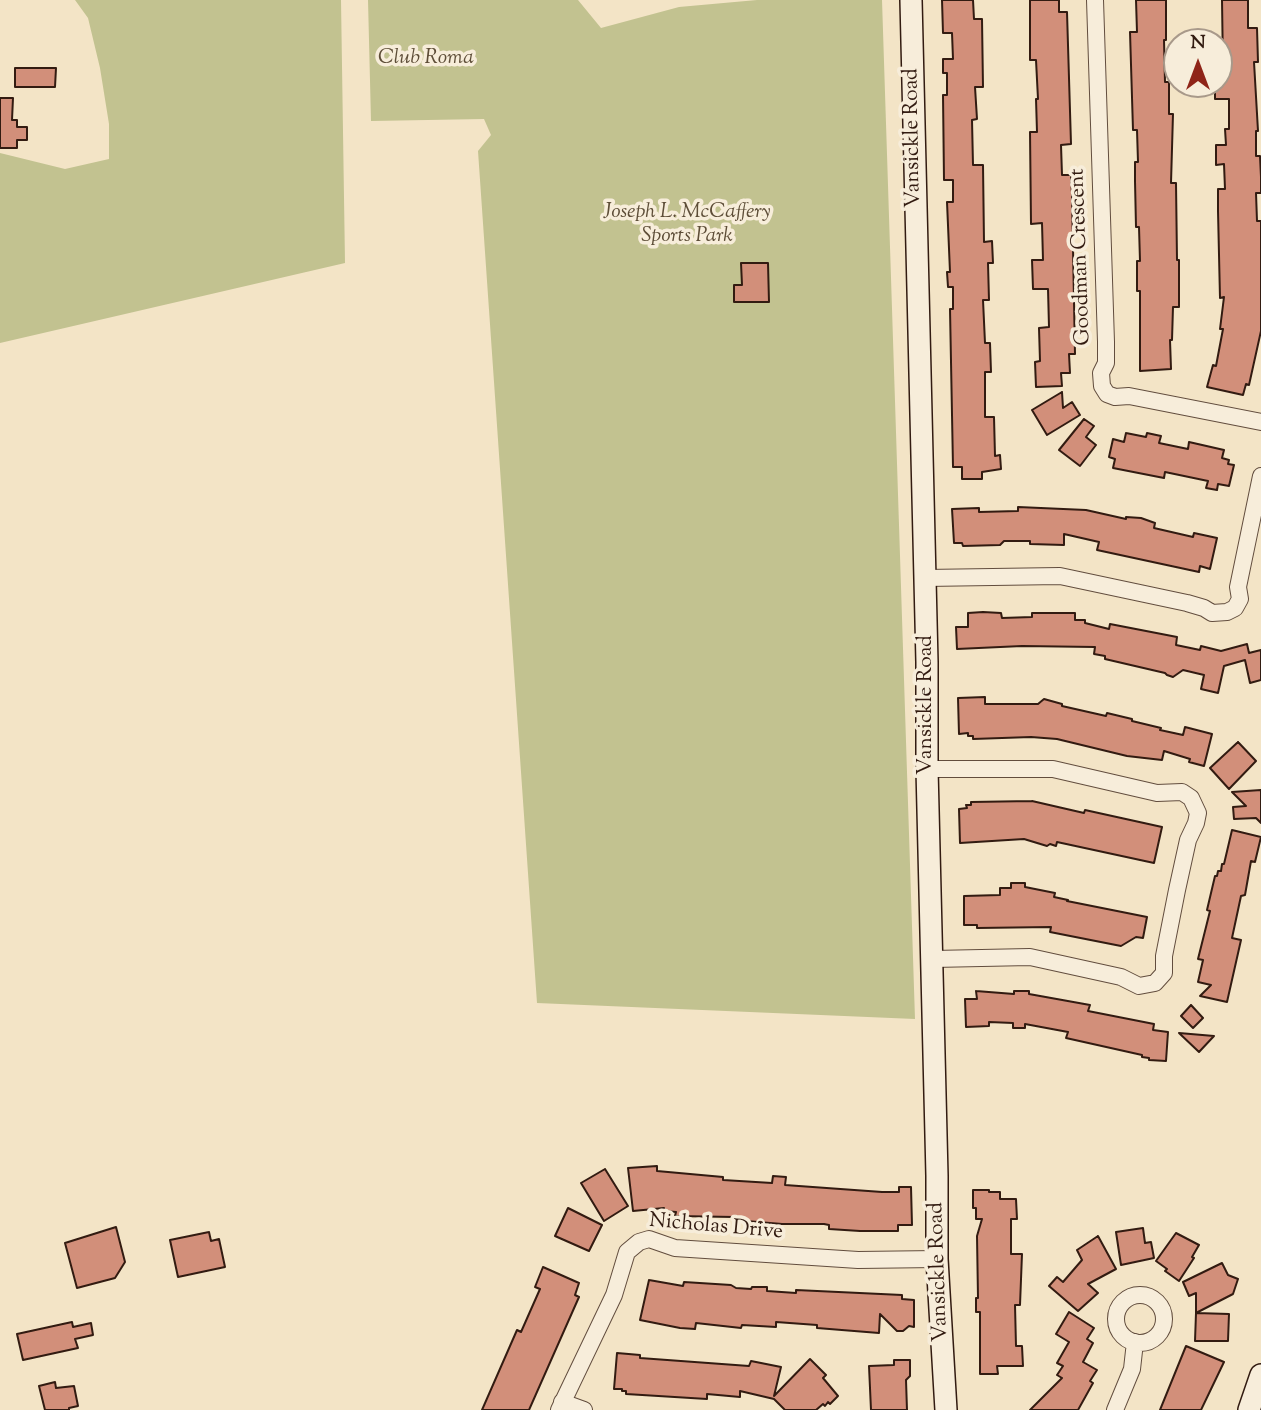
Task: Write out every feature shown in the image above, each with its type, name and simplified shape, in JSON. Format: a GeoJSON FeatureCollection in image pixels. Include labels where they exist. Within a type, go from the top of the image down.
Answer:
{"type":"FeatureCollection","features":[{"type":"Feature","properties":{"kind":"street","name":"Vansickle Road"},"geometry":{"type":"LineString","coordinates":[[911,0],[933,959],[937,1259],[946,1410]]}},
{"type":"Feature","properties":{"kind":"street","name":"Goodman Crescent"},"geometry":{"type":"LineString","coordinates":[[1095,0],[1106,342],[1106,363],[1101,373],[1101,386],[1107,394],[1115,397],[1129,396],[1261,422]]}},
{"type":"Feature","properties":{"kind":"street"},"geometry":{"type":"LineString","coordinates":[[925,578],[1060,576],[1187,603],[1212,613],[1227,612],[1234,608],[1240,599],[1238,587],[1261,475]]}},
{"type":"Feature","properties":{"kind":"street"},"geometry":{"type":"LineString","coordinates":[[927,769],[1053,769],[1157,793],[1182,792],[1191,798],[1198,813],[1188,840],[1177,890],[1164,956],[1164,973],[1155,983],[1139,986],[1121,977],[1030,957],[933,959]]}},
{"type":"Feature","properties":{"kind":"street","name":"Nicholas Drive"},"geometry":{"type":"LineString","coordinates":[[561,1406],[614,1295],[627,1252],[639,1241],[649,1239],[675,1248],[858,1260],[937,1259]]}},
{"type":"Feature","properties":{"kind":"street"},"geometry":{"type":"LineString","coordinates":[[1115,1410],[1132,1369],[1135,1342]]}},
{"type":"Feature","properties":{"kind":"street"},"geometry":{"type":"LineString","coordinates":[[1249,1410],[1261,1376]]}},
{"type":"Feature","properties":{"kind":"street"},"geometry":{"type":"LineString","coordinates":[[561,1406],[584,1410]]}},
{"type":"Feature","properties":{"kind":"green space"},"geometry":{"type":"Polygon","coordinates":[[[75,0],[341,0],[345,263],[0,343],[0,153],[65,169],[109,159],[109,124],[100,68],[88,18],[75,0]]]}},
{"type":"Feature","properties":{"kind":"green space","name":"Joseph L. McCaffery Sports Park"},"geometry":{"type":"Polygon","coordinates":[[[368,0],[578,0],[601,28],[679,7],[757,0],[882,0],[915,1019],[537,1003],[478,151],[491,135],[484,119],[371,121],[368,0]]]}},
{"type":"Feature","properties":{"kind":"building"},"geometry":{"type":"Polygon","coordinates":[[[942,0],[973,0],[974,19],[982,19],[983,87],[975,87],[977,119],[972,120],[973,165],[983,165],[984,242],[992,241],[993,263],[988,263],[989,300],[983,300],[985,343],[990,343],[991,372],[985,372],[985,417],[994,417],[995,456],[1000,455],[1001,469],[982,472],[982,479],[962,479],[962,467],[953,467],[950,309],[953,309],[953,287],[948,287],[947,272],[950,272],[947,202],[953,202],[953,180],[944,180],[943,95],[947,95],[947,73],[943,73],[943,59],[953,59],[952,33],[943,33],[942,0]]]}},
{"type":"Feature","properties":{"kind":"building"},"geometry":{"type":"Polygon","coordinates":[[[1030,0],[1059,0],[1059,12],[1067,12],[1071,144],[1061,145],[1062,175],[1071,175],[1075,354],[1069,354],[1070,373],[1061,373],[1062,386],[1036,387],[1035,362],[1040,361],[1039,328],[1049,327],[1048,289],[1033,289],[1032,260],[1043,260],[1042,223],[1031,224],[1030,132],[1037,132],[1038,99],[1036,60],[1030,60],[1030,0]]]}},
{"type":"Feature","properties":{"kind":"building"},"geometry":{"type":"Polygon","coordinates":[[[1136,0],[1166,0],[1166,28],[1163,28],[1163,98],[1169,98],[1169,114],[1173,114],[1171,183],[1176,183],[1179,307],[1173,307],[1171,369],[1140,371],[1140,291],[1137,291],[1137,261],[1140,261],[1135,181],[1135,162],[1138,162],[1137,130],[1133,130],[1130,32],[1137,32],[1136,0]]]}},
{"type":"Feature","properties":{"kind":"building"},"geometry":{"type":"Polygon","coordinates":[[[1222,0],[1248,0],[1248,28],[1257,28],[1258,62],[1254,62],[1258,131],[1256,156],[1260,156],[1261,177],[1261,193],[1256,193],[1257,221],[1261,221],[1261,331],[1249,385],[1246,384],[1243,395],[1207,387],[1213,365],[1216,366],[1223,329],[1220,329],[1224,297],[1220,298],[1218,189],[1225,189],[1224,164],[1216,165],[1216,145],[1226,145],[1225,129],[1229,129],[1229,99],[1215,98],[1233,98],[1233,28],[1222,28],[1222,0]]]}},
{"type":"Feature","properties":{"kind":"building"},"geometry":{"type":"Polygon","coordinates":[[[15,68],[56,68],[55,87],[15,87],[15,68]]]}},
{"type":"Feature","properties":{"kind":"building"},"geometry":{"type":"Polygon","coordinates":[[[0,98],[13,98],[12,120],[17,120],[17,127],[27,127],[27,140],[17,140],[17,148],[0,148],[0,98]]]}},
{"type":"Feature","properties":{"kind":"building"},"geometry":{"type":"Polygon","coordinates":[[[741,263],[768,263],[769,302],[734,302],[734,285],[742,285],[741,263]]]}},
{"type":"Feature","properties":{"kind":"building"},"geometry":{"type":"Polygon","coordinates":[[[1062,392],[1063,408],[1072,402],[1080,415],[1047,435],[1032,410],[1062,392]]]}},
{"type":"Feature","properties":{"kind":"building"},"geometry":{"type":"Polygon","coordinates":[[[1084,419],[1094,426],[1086,437],[1096,445],[1080,466],[1059,450],[1084,419]]]}},
{"type":"Feature","properties":{"kind":"building"},"geometry":{"type":"Polygon","coordinates":[[[1126,433],[1146,437],[1147,433],[1161,436],[1159,443],[1188,449],[1189,442],[1224,450],[1222,458],[1229,460],[1228,464],[1234,465],[1229,486],[1218,484],[1217,490],[1206,488],[1208,481],[1165,472],[1164,478],[1113,468],[1115,459],[1109,457],[1113,439],[1124,442],[1126,433]]]}},
{"type":"Feature","properties":{"kind":"building"},"geometry":{"type":"Polygon","coordinates":[[[1018,507],[1086,510],[1126,519],[1141,518],[1155,523],[1154,528],[1193,537],[1194,533],[1217,538],[1210,569],[1200,566],[1199,572],[1097,550],[1099,542],[1064,534],[1064,545],[1030,544],[1030,541],[963,546],[962,543],[954,543],[952,509],[979,508],[979,512],[1018,511],[1018,507]]]}},
{"type":"Feature","properties":{"kind":"building"},"geometry":{"type":"Polygon","coordinates":[[[968,613],[1001,613],[1002,618],[1032,617],[1032,613],[1075,613],[1075,620],[1085,620],[1085,623],[1109,629],[1110,624],[1177,637],[1176,645],[1200,650],[1201,646],[1221,651],[1247,644],[1249,653],[1261,650],[1261,680],[1250,683],[1245,660],[1224,666],[1218,693],[1201,689],[1204,675],[1183,670],[1173,677],[1105,659],[1105,656],[1094,654],[1095,647],[957,649],[956,627],[968,627],[968,613]]]}},
{"type":"Feature","properties":{"kind":"building"},"geometry":{"type":"Polygon","coordinates":[[[985,697],[985,704],[1038,704],[1044,699],[1106,716],[1107,713],[1132,719],[1161,728],[1160,730],[1183,735],[1185,727],[1212,734],[1204,766],[1164,751],[1162,760],[1127,756],[1057,739],[973,739],[968,733],[959,734],[958,698],[985,697]]]}},
{"type":"Feature","properties":{"kind":"building"},"geometry":{"type":"Polygon","coordinates":[[[1238,742],[1256,761],[1229,789],[1210,768],[1238,742]]]}},
{"type":"Feature","properties":{"kind":"building"},"geometry":{"type":"Polygon","coordinates":[[[1261,790],[1261,823],[1256,818],[1234,819],[1233,807],[1246,806],[1232,792],[1261,790]]]}},
{"type":"Feature","properties":{"kind":"building"},"geometry":{"type":"Polygon","coordinates":[[[1032,801],[1162,827],[1154,863],[1057,842],[1056,846],[1024,839],[960,843],[959,809],[967,808],[966,805],[971,805],[971,802],[1032,801]]]}},
{"type":"Feature","properties":{"kind":"building"},"geometry":{"type":"Polygon","coordinates":[[[1232,830],[1261,837],[1255,862],[1251,861],[1245,895],[1241,896],[1232,938],[1241,940],[1227,1002],[1200,996],[1211,985],[1198,982],[1203,960],[1198,959],[1210,911],[1207,910],[1215,876],[1224,864],[1232,830]]]}},
{"type":"Feature","properties":{"kind":"building"},"geometry":{"type":"Polygon","coordinates":[[[1011,883],[1025,883],[1025,887],[1055,893],[1054,897],[1067,901],[1147,917],[1143,938],[1136,937],[1121,946],[1050,932],[1051,927],[977,928],[977,925],[964,925],[964,896],[1000,895],[1000,888],[1011,888],[1011,883]]]}},
{"type":"Feature","properties":{"kind":"building"},"geometry":{"type":"Polygon","coordinates":[[[976,991],[1014,994],[1014,991],[1029,991],[1029,994],[1090,1005],[1088,1011],[1154,1024],[1153,1030],[1168,1032],[1166,1061],[1149,1060],[1142,1055],[1066,1038],[1068,1032],[1025,1024],[1025,1028],[1013,1028],[1013,1023],[989,1022],[989,1026],[966,1027],[965,999],[977,999],[976,991]]]}},
{"type":"Feature","properties":{"kind":"building"},"geometry":{"type":"Polygon","coordinates":[[[1191,1005],[1203,1018],[1193,1028],[1181,1016],[1191,1005]]]}},
{"type":"Feature","properties":{"kind":"building"},"geometry":{"type":"Polygon","coordinates":[[[1179,1033],[1214,1036],[1199,1052],[1179,1033]]]}},
{"type":"Feature","properties":{"kind":"building"},"geometry":{"type":"Polygon","coordinates":[[[657,1166],[657,1171],[723,1177],[723,1180],[772,1183],[773,1176],[786,1177],[785,1185],[882,1192],[899,1192],[899,1187],[911,1187],[912,1225],[898,1225],[898,1231],[860,1231],[829,1229],[829,1225],[824,1224],[782,1224],[734,1220],[734,1217],[675,1216],[676,1212],[664,1211],[664,1208],[633,1211],[628,1168],[657,1166]]]}},
{"type":"Feature","properties":{"kind":"building"},"geometry":{"type":"Polygon","coordinates":[[[605,1169],[628,1206],[604,1221],[581,1183],[605,1169]]]}},
{"type":"Feature","properties":{"kind":"building"},"geometry":{"type":"Polygon","coordinates":[[[973,1190],[1000,1192],[1000,1199],[1016,1199],[1017,1219],[1011,1219],[1011,1254],[1022,1254],[1020,1305],[1015,1305],[1016,1346],[1022,1346],[1023,1366],[997,1366],[998,1374],[980,1374],[980,1312],[976,1312],[976,1298],[977,1236],[982,1219],[976,1219],[973,1190]]]}},
{"type":"Feature","properties":{"kind":"building"},"geometry":{"type":"Polygon","coordinates":[[[568,1208],[602,1225],[589,1251],[555,1236],[568,1208]]]}},
{"type":"Feature","properties":{"kind":"building"},"geometry":{"type":"Polygon","coordinates":[[[116,1227],[125,1262],[115,1278],[77,1288],[65,1243],[116,1227]]]}},
{"type":"Feature","properties":{"kind":"building"},"geometry":{"type":"Polygon","coordinates":[[[1143,1228],[1145,1243],[1151,1242],[1154,1258],[1121,1265],[1116,1232],[1143,1228]]]}},
{"type":"Feature","properties":{"kind":"building"},"geometry":{"type":"Polygon","coordinates":[[[209,1232],[211,1241],[219,1239],[225,1267],[178,1277],[170,1240],[209,1232]]]}},
{"type":"Feature","properties":{"kind":"building"},"geometry":{"type":"Polygon","coordinates":[[[1176,1233],[1199,1245],[1179,1281],[1156,1261],[1176,1233]]]}},
{"type":"Feature","properties":{"kind":"building"},"geometry":{"type":"Polygon","coordinates":[[[1098,1236],[1116,1269],[1088,1284],[1098,1293],[1078,1311],[1049,1286],[1057,1277],[1063,1282],[1082,1260],[1077,1250],[1098,1236]]]}},
{"type":"Feature","properties":{"kind":"building"},"geometry":{"type":"Polygon","coordinates":[[[1222,1263],[1228,1275],[1238,1279],[1233,1294],[1196,1313],[1196,1293],[1189,1296],[1183,1282],[1222,1263]]]}},
{"type":"Feature","properties":{"kind":"building"},"geometry":{"type":"Polygon","coordinates":[[[543,1267],[579,1283],[575,1295],[579,1297],[529,1410],[482,1410],[517,1330],[521,1332],[540,1289],[535,1287],[543,1267]]]}},
{"type":"Feature","properties":{"kind":"building"},"geometry":{"type":"Polygon","coordinates":[[[649,1280],[683,1286],[684,1282],[751,1289],[767,1287],[767,1291],[796,1293],[796,1290],[902,1295],[902,1299],[914,1300],[914,1327],[909,1326],[903,1331],[897,1331],[880,1314],[879,1333],[776,1322],[776,1327],[742,1325],[741,1328],[696,1323],[695,1329],[680,1328],[640,1320],[649,1280]]]}},
{"type":"Feature","properties":{"kind":"building"},"geometry":{"type":"Polygon","coordinates":[[[1069,1312],[1094,1328],[1087,1339],[1093,1343],[1083,1362],[1097,1370],[1090,1381],[1093,1383],[1078,1410],[1030,1410],[1062,1378],[1057,1375],[1063,1366],[1057,1363],[1069,1342],[1056,1334],[1069,1312]]]}},
{"type":"Feature","properties":{"kind":"building"},"geometry":{"type":"Polygon","coordinates":[[[1196,1313],[1229,1314],[1228,1341],[1195,1341],[1196,1313]]]}},
{"type":"Feature","properties":{"kind":"building"},"geometry":{"type":"Polygon","coordinates":[[[72,1322],[73,1327],[91,1323],[93,1335],[75,1339],[78,1348],[23,1360],[17,1334],[72,1322]]]}},
{"type":"Feature","properties":{"kind":"building"},"geometry":{"type":"Polygon","coordinates":[[[1186,1346],[1224,1362],[1201,1410],[1160,1410],[1186,1346]]]}},
{"type":"Feature","properties":{"kind":"building"},"geometry":{"type":"Polygon","coordinates":[[[617,1353],[640,1355],[640,1358],[749,1366],[751,1361],[781,1367],[774,1396],[810,1359],[826,1375],[823,1378],[838,1396],[830,1404],[823,1404],[816,1410],[785,1410],[774,1399],[740,1391],[740,1397],[707,1394],[707,1399],[626,1394],[622,1389],[614,1389],[617,1353]]]}},
{"type":"Feature","properties":{"kind":"building"},"geometry":{"type":"Polygon","coordinates":[[[894,1360],[910,1360],[910,1376],[906,1380],[907,1410],[871,1410],[869,1366],[894,1365],[894,1360]]]}},
{"type":"Feature","properties":{"kind":"building"},"geometry":{"type":"Polygon","coordinates":[[[55,1382],[56,1388],[74,1386],[78,1406],[69,1410],[45,1410],[39,1386],[55,1382]]]}},
{"type":"Feature","properties":{"kind":"park label","name":"Club Roma"},"geometry":{"type":"Point","coordinates":[426,59]}}]}
